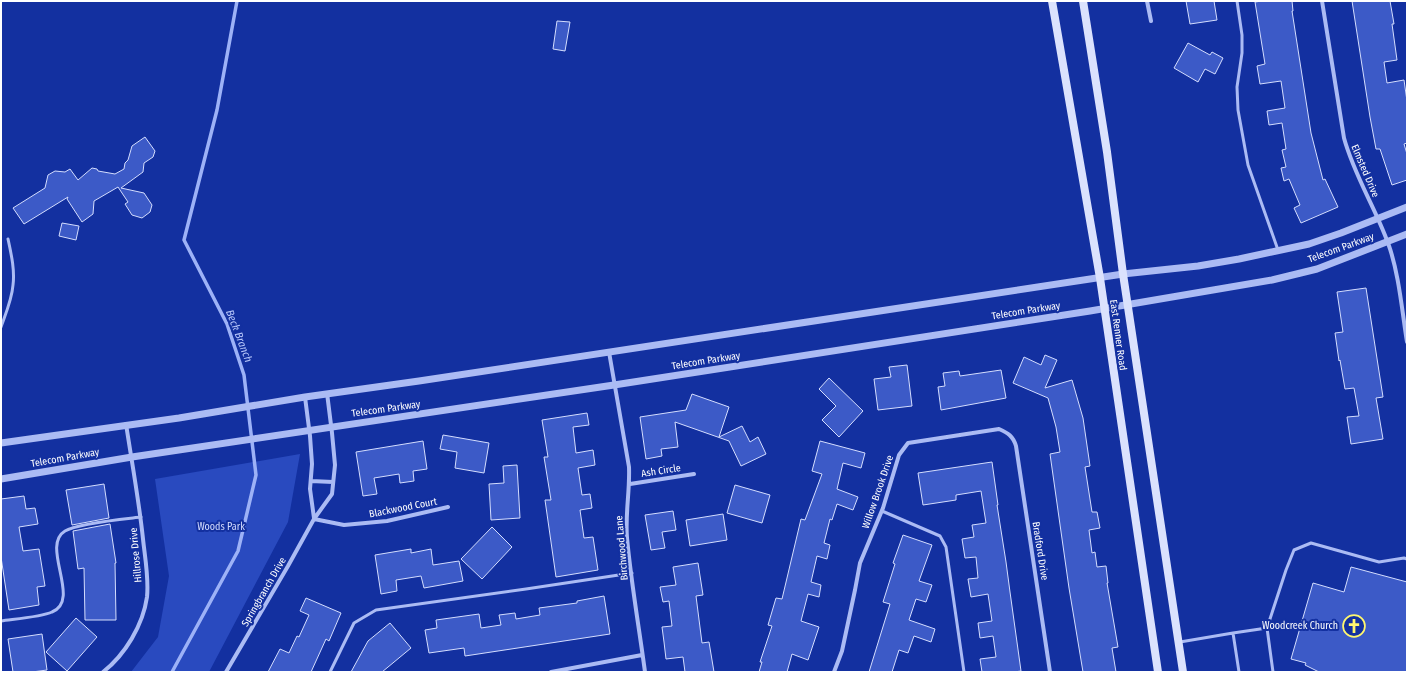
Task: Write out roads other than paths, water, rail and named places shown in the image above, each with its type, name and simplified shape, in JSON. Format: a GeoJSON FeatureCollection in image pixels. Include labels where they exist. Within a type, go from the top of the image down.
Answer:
{"type":"FeatureCollection","features":[{"type":"Feature","properties":{"kind":"main road","name":"East Renner Road"},"geometry":{"type":"LineString","coordinates":[[1052,1],[1100,278],[1158,672]]}},
{"type":"Feature","properties":{"kind":"main road","name":"East Renner Road"},"geometry":{"type":"LineString","coordinates":[[1083,1],[1107,152],[1123,274],[1183,672]]}},
{"type":"Feature","properties":{"kind":"street"},"geometry":{"type":"LineString","coordinates":[[1147,1],[1151,21]]}},
{"type":"Feature","properties":{"kind":"street","name":"Elmsted Drive"},"geometry":{"type":"LineString","coordinates":[[1322,1],[1344,138],[1349,156],[1388,242],[1393,259],[1407,342]]}},
{"type":"Feature","properties":{"kind":"street","name":"Telecom Parkway"},"geometry":{"type":"LineString","coordinates":[[1,443],[1123,274],[1192,267],[1309,244],[1407,207]]}},
{"type":"Feature","properties":{"kind":"street","name":"Telecom Parkway"},"geometry":{"type":"LineString","coordinates":[[1,479],[132,456],[614,385],[1104,309],[1272,280],[1317,269],[1407,234]]}},
{"type":"Feature","properties":{"kind":"street","name":"Birchwood Lane"},"geometry":{"type":"LineString","coordinates":[[609,352],[629,467],[630,484],[626,514],[627,537],[645,672]]}},
{"type":"Feature","properties":{"kind":"street","name":"Springbranch Drive"},"geometry":{"type":"LineString","coordinates":[[226,672],[314,519],[332,494],[335,465],[327,393]]}},
{"type":"Feature","properties":{"kind":"street"},"geometry":{"type":"LineString","coordinates":[[305,397],[312,464],[310,489],[314,519]]}},
{"type":"Feature","properties":{"kind":"street","name":"Hillrose Drive"},"geometry":{"type":"LineString","coordinates":[[103,672],[122,653],[133,636],[142,617],[147,597],[147,571],[141,517],[126,424]]}},
{"type":"Feature","properties":{"kind":"street","name":"Willow Brook Drive"},"geometry":{"type":"LineString","coordinates":[[834,672],[842,651],[860,563],[882,511],[899,455],[908,443],[999,429],[1010,434]]}},
{"type":"Feature","properties":{"kind":"street","name":"Bradford Drive"},"geometry":{"type":"LineString","coordinates":[[1010,434],[1016,446],[1050,672]]}},
{"type":"Feature","properties":{"kind":"street","name":"Ash Circle"},"geometry":{"type":"LineString","coordinates":[[630,484],[694,474]]}},
{"type":"Feature","properties":{"kind":"street"},"geometry":{"type":"LineString","coordinates":[[311,481],[333,482]]}},
{"type":"Feature","properties":{"kind":"street","name":"Blackwood Court"},"geometry":{"type":"LineString","coordinates":[[314,519],[344,525],[358,524],[387,521],[448,507]]}},
{"type":"Feature","properties":{"kind":"street"},"geometry":{"type":"LineString","coordinates":[[551,672],[642,655]]}},
{"type":"Feature","properties":{"kind":"lane"},"geometry":{"type":"LineString","coordinates":[[1236,1],[1242,34],[1242,53],[1237,87],[1238,110],[1248,165],[1278,251]]}},
{"type":"Feature","properties":{"kind":"lane"},"geometry":{"type":"LineString","coordinates":[[1,327],[10,302],[14,284],[8,239]]}},
{"type":"Feature","properties":{"kind":"lane"},"geometry":{"type":"LineString","coordinates":[[882,511],[940,536],[946,547],[964,672]]}},
{"type":"Feature","properties":{"kind":"lane"},"geometry":{"type":"LineString","coordinates":[[1,621],[53,612],[62,604],[64,600],[64,593],[58,561],[58,541],[65,531],[84,526],[141,517]]}},
{"type":"Feature","properties":{"kind":"lane"},"geometry":{"type":"LineString","coordinates":[[1273,672],[1267,628],[1294,550],[1311,543],[1379,562],[1407,558]]}},
{"type":"Feature","properties":{"kind":"lane"},"geometry":{"type":"LineString","coordinates":[[330,672],[354,623],[376,610],[632,573]]}},
{"type":"Feature","properties":{"kind":"lane"},"geometry":{"type":"LineString","coordinates":[[1178,643],[1267,628]]}},
{"type":"Feature","properties":{"kind":"lane"},"geometry":{"type":"LineString","coordinates":[[1233,633],[1239,672]]}},
{"type":"Feature","properties":{"kind":"waterway","name":"Beck Branch"},"geometry":{"type":"LineString","coordinates":[[172,672],[238,551],[256,475],[244,375],[227,324],[184,240],[217,110],[237,1]]}},
{"type":"Feature","properties":{"kind":"place","name":"Woodcreek Church"},"geometry":{"type":"Point","coordinates":[1354,626]}},
{"type":"Feature","properties":{"kind":"park label","name":"Woods Park"},"geometry":{"type":"Point","coordinates":[221,527]}}]}
